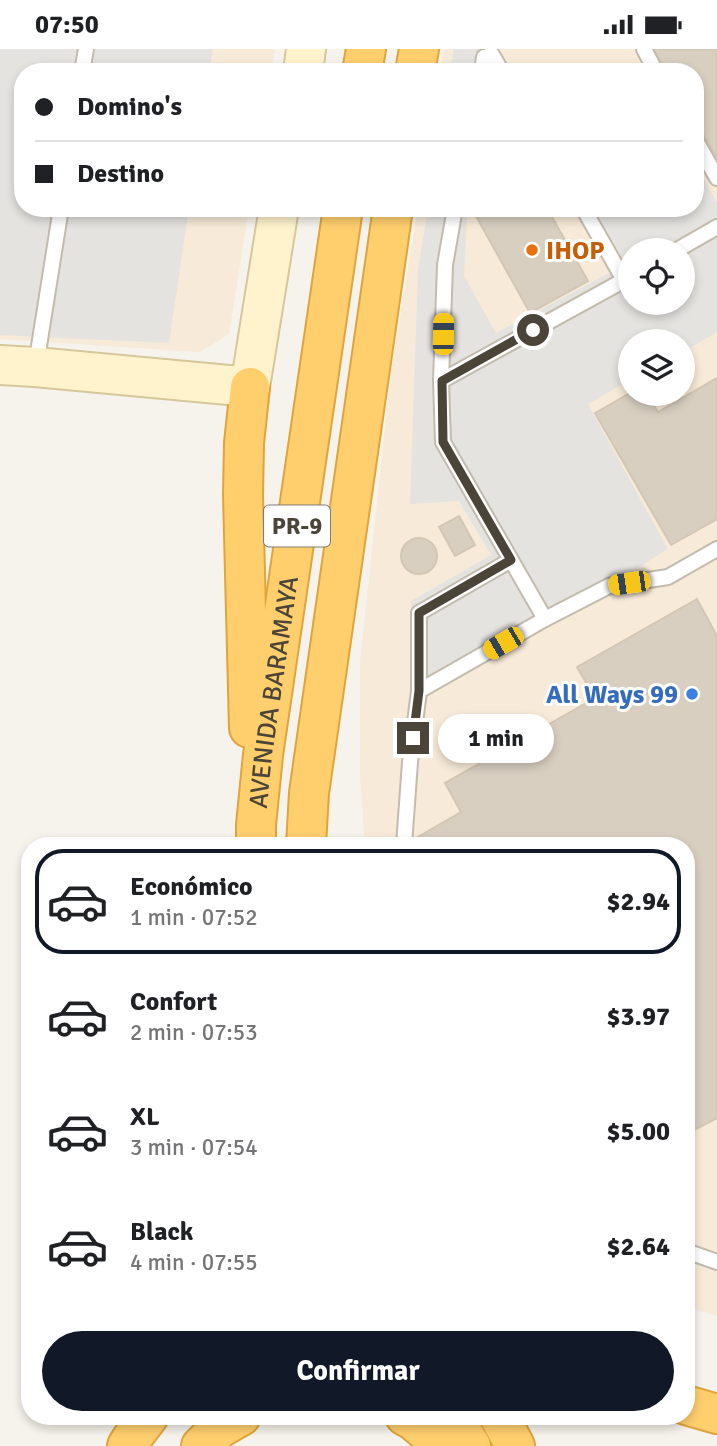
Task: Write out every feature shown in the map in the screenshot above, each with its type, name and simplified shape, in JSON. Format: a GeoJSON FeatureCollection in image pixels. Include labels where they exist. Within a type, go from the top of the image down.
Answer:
{"type":"FeatureCollection","features":[{"type":"Feature","properties":{"kind":"highway","name":"AVENIDA BARAMAYA"},"geometry":{"type":"LineString","coordinates":[[256,835],[263,755],[342,217]]}},
{"type":"Feature","properties":{"kind":"highway","name":"AVENIDA BARAMAYA"},"geometry":{"type":"LineString","coordinates":[[306,837],[309,793],[392,217]]}},
{"type":"Feature","properties":{"kind":"highway"},"geometry":{"type":"LineString","coordinates":[[250,387],[244,443],[243,495],[248,720],[256,835]]}},
{"type":"Feature","properties":{"kind":"highway"},"geometry":{"type":"LineString","coordinates":[[695,1408],[717,1414]]}},
{"type":"Feature","properties":{"kind":"highway"},"geometry":{"type":"LineString","coordinates":[[127,1446],[142,1425]]}},
{"type":"Feature","properties":{"kind":"highway"},"geometry":{"type":"LineString","coordinates":[[201,1446],[225,1425]]}},
{"type":"Feature","properties":{"kind":"highway"},"geometry":{"type":"LineString","coordinates":[[419,1425],[443,1446]]}},
{"type":"Feature","properties":{"kind":"highway"},"geometry":{"type":"LineString","coordinates":[[458,1425],[471,1446]]}},
{"type":"Feature","properties":{"kind":"highway"},"geometry":{"type":"LineString","coordinates":[[504,1425],[515,1446]]}},
{"type":"Feature","properties":{"kind":"street"},"geometry":{"type":"LineString","coordinates":[[18,366],[250,387],[278,217]]}},
{"type":"Feature","properties":{"kind":"lane"},"geometry":{"type":"LineString","coordinates":[[704,155],[717,178]]}},
{"type":"Feature","properties":{"kind":"lane"},"geometry":{"type":"LineString","coordinates":[[18,366],[59,217]]}},
{"type":"Feature","properties":{"kind":"lane"},"geometry":{"type":"LineString","coordinates":[[453,217],[444,265],[443,442],[545,619]]}},
{"type":"Feature","properties":{"kind":"lane"},"geometry":{"type":"LineString","coordinates":[[589,217],[618,264]]}},
{"type":"Feature","properties":{"kind":"lane"},"geometry":{"type":"LineString","coordinates":[[695,240],[717,227]]}},
{"type":"Feature","properties":{"kind":"lane"},"geometry":{"type":"LineString","coordinates":[[442,381],[618,283]]}},
{"type":"Feature","properties":{"kind":"lane"},"geometry":{"type":"LineString","coordinates":[[419,691],[609,586],[668,577],[715,554]]}},
{"type":"Feature","properties":{"kind":"lane"},"geometry":{"type":"LineString","coordinates":[[405,837],[419,691],[419,613],[511,560]]}},
{"type":"Feature","properties":{"kind":"lane"},"geometry":{"type":"LineString","coordinates":[[695,1254],[717,1262]]}},
{"type":"Feature","properties":{"kind":"shaded area"},"geometry":{"type":"Polygon","coordinates":[[[0,49],[275,49],[273,63],[14,63],[14,217],[248,217],[229,334],[200,352],[0,339],[0,49]]]}},
{"type":"Feature","properties":{"kind":"shaded area"},"geometry":{"type":"Polygon","coordinates":[[[0,49],[213,49],[211,63],[14,63],[14,217],[188,217],[169,343],[0,335],[0,49]]]}},
{"type":"Feature","properties":{"kind":"shaded area"},"geometry":{"type":"Polygon","coordinates":[[[444,49],[717,49],[717,1316],[695,1309],[695,837],[364,837],[360,775],[360,662],[391,372],[417,217],[704,217],[704,63],[442,63],[444,49]]]}},
{"type":"Feature","properties":{"kind":"shaded area"},"geometry":{"type":"Polygon","coordinates":[[[454,49],[484,49],[477,63],[452,63],[454,49]]]}},
{"type":"Feature","properties":{"kind":"shaded area"},"geometry":{"type":"Polygon","coordinates":[[[704,179],[717,203],[717,332],[695,345],[695,329],[618,329],[618,387],[588,404],[668,549],[551,622],[414,699],[411,601],[491,555],[459,501],[410,504],[418,270],[427,217],[468,217],[464,276],[496,333],[618,268],[618,315],[695,315],[695,238],[618,238],[618,250],[598,217],[704,217],[704,179]]]}},
{"type":"Feature","properties":{"kind":"building"},"geometry":{"type":"Polygon","coordinates":[[[653,49],[717,49],[717,158],[704,136],[704,63],[661,63],[653,49]]]}},
{"type":"Feature","properties":{"kind":"building","name":"IHOP"},"geometry":{"type":"Polygon","coordinates":[[[552,217],[588,281],[530,313],[477,218],[552,217]]]}},
{"type":"Feature","properties":{"kind":"building"},"geometry":{"type":"Polygon","coordinates":[[[717,378],[717,519],[671,545],[595,413],[618,400],[618,406],[654,406],[658,412],[668,406],[695,406],[695,391],[717,378]]]}},
{"type":"Feature","properties":{"kind":"building"},"geometry":{"type":"Polygon","coordinates":[[[459,516],[475,545],[455,556],[439,527],[459,516]]]}},
{"type":"Feature","properties":{"kind":"building"},"geometry":{"type":"Polygon","coordinates":[[[419,538],[431,544],[437,556],[431,568],[419,574],[407,568],[401,556],[407,544],[419,538]]]}},
{"type":"Feature","properties":{"kind":"building"},"geometry":{"type":"Polygon","coordinates":[[[697,599],[717,636],[717,1118],[695,1129],[695,837],[418,837],[461,812],[445,783],[595,698],[577,667],[697,599]]]}},
{"type":"Feature","properties":{"kind":"place","name":"IHOP"},"geometry":{"type":"Point","coordinates":[532,250]}},
{"type":"Feature","properties":{"kind":"place","name":"All Ways 99"},"geometry":{"type":"Point","coordinates":[692,694]}},
{"type":"Feature","properties":{"kind":"route"},"geometry":{"type":"LineString","coordinates":[[413,738],[419,691],[419,613],[511,560],[443,442],[442,381],[533,330]]}}]}
